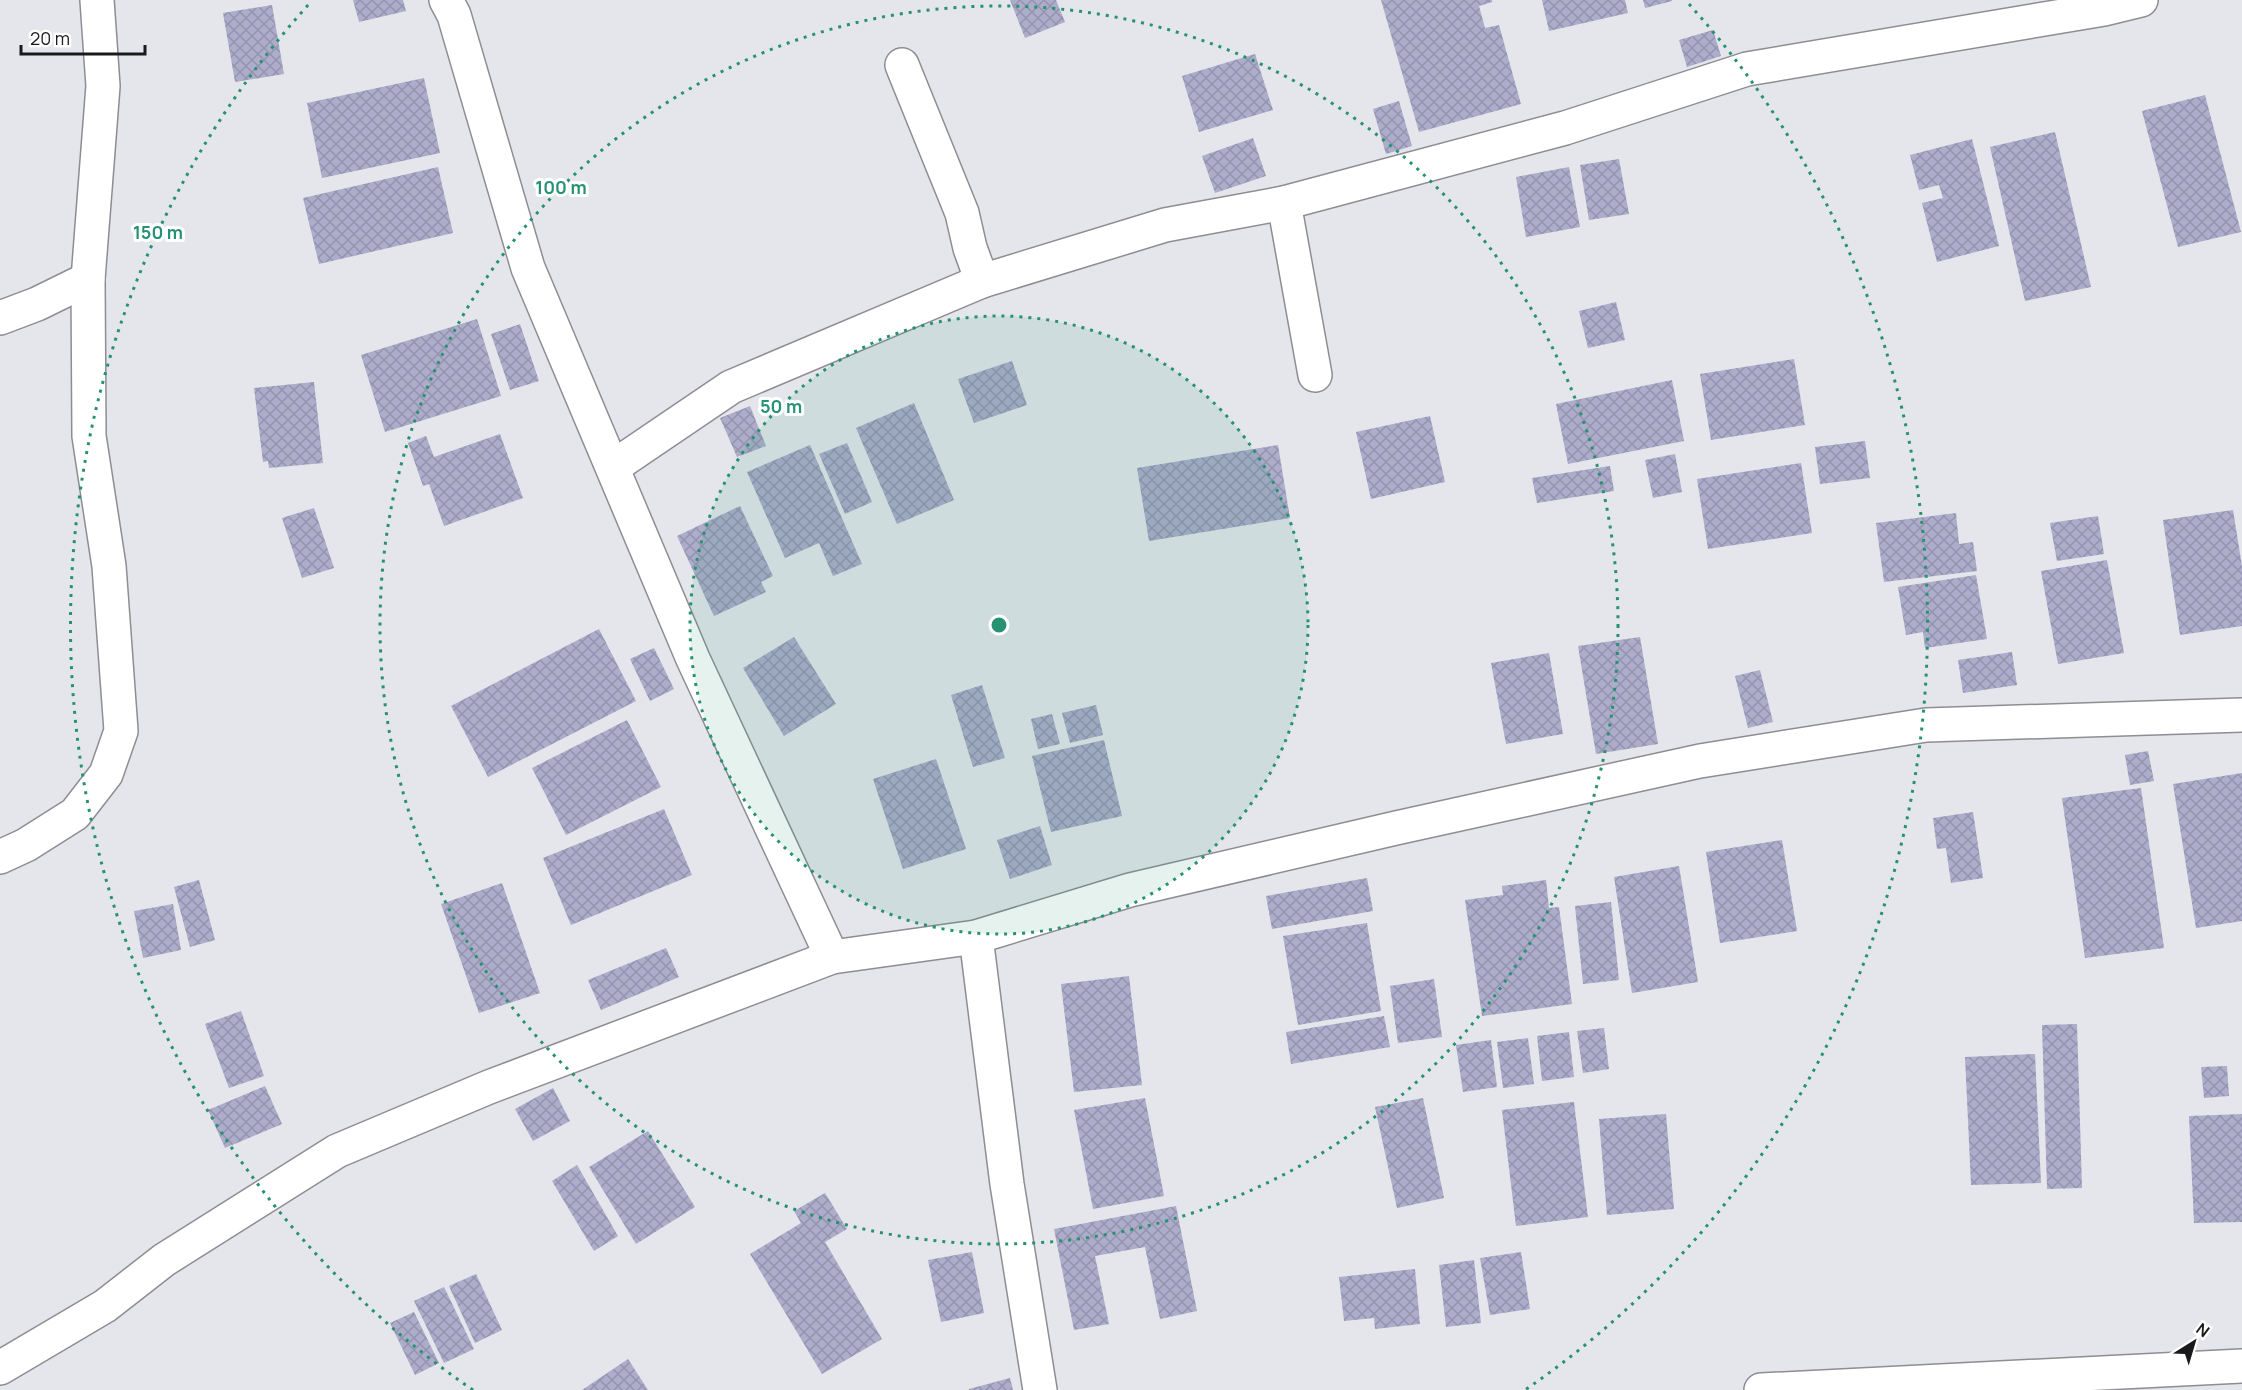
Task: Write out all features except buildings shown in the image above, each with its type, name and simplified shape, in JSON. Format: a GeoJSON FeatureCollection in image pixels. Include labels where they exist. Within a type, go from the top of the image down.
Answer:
{"type":"FeatureCollection","features":[{"type":"Feature","properties":{"kind":"street"},"geometry":{"type":"LineString","coordinates":[[0,857],[26,845],[75,814],[106,774],[121,731],[110,566],[89,436],[88,279],[103,86],[98,0]]}},
{"type":"Feature","properties":{"kind":"street"},"geometry":{"type":"LineString","coordinates":[[446,0],[453,15],[528,268],[614,466],[693,659],[832,957]]}},
{"type":"Feature","properties":{"kind":"street"},"geometry":{"type":"LineString","coordinates":[[614,466],[731,387],[982,281],[1165,225],[1284,203],[1565,128],[1748,69],[2104,9],[2141,0]]}},
{"type":"Feature","properties":{"kind":"street"},"geometry":{"type":"LineString","coordinates":[[902,65],[962,213],[970,248],[982,281]]}},
{"type":"Feature","properties":{"kind":"street"},"geometry":{"type":"LineString","coordinates":[[1284,203],[1315,375]]}},
{"type":"Feature","properties":{"kind":"street"},"geometry":{"type":"LineString","coordinates":[[0,318],[37,304],[88,279]]}},
{"type":"Feature","properties":{"kind":"street"},"geometry":{"type":"LineString","coordinates":[[0,1368],[105,1306],[165,1260],[337,1151],[489,1087],[832,957],[976,937],[1130,890],[1396,828],[1700,762],[1926,725],[2242,715]]}},
{"type":"Feature","properties":{"kind":"street"},"geometry":{"type":"LineString","coordinates":[[976,937],[1006,1184],[1040,1390]]}},
{"type":"Feature","properties":{"kind":"street"},"geometry":{"type":"LineString","coordinates":[[1761,1390],[2242,1366]]}}]}
